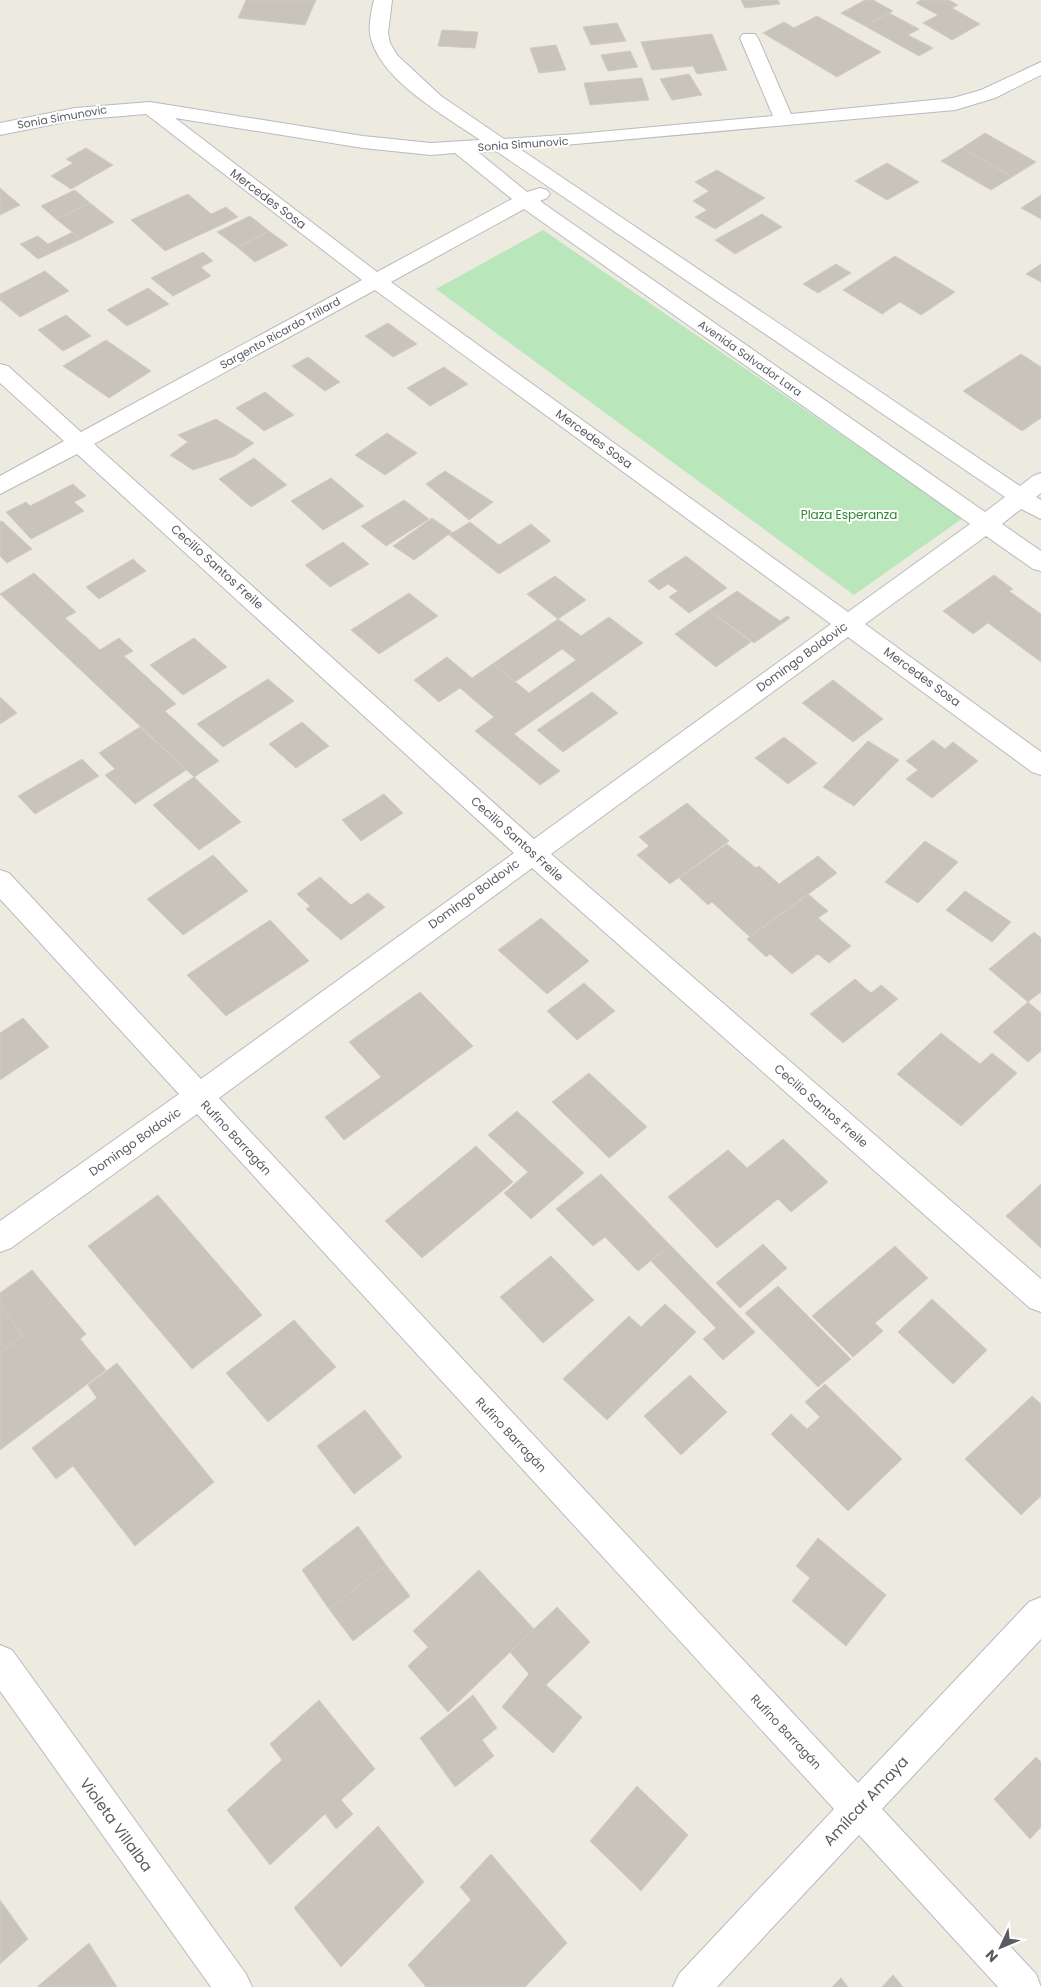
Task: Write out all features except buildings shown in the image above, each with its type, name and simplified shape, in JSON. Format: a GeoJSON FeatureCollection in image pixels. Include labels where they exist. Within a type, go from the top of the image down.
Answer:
{"type":"FeatureCollection","features":[{"type":"Feature","properties":{"kind":"street"},"geometry":{"type":"LineString","coordinates":[[382,0],[380,13],[381,42],[399,69],[434,100],[1041,511]]}},
{"type":"Feature","properties":{"kind":"street"},"geometry":{"type":"LineString","coordinates":[[749,38],[784,120]]}},
{"type":"Feature","properties":{"kind":"street","name":"Sonia Simunovic"},"geometry":{"type":"LineString","coordinates":[[0,129],[87,111],[116,108],[150,108],[363,142],[432,149],[462,149],[955,104],[988,94],[1041,68]]}},
{"type":"Feature","properties":{"kind":"street","name":"Mercedes Sosa"},"geometry":{"type":"LineString","coordinates":[[150,108],[376,281],[1041,765]]}},
{"type":"Feature","properties":{"kind":"street","name":"Avenida Salvador Lara"},"geometry":{"type":"LineString","coordinates":[[462,149],[525,200],[1041,563]]}},
{"type":"Feature","properties":{"kind":"street","name":"Sargento Ricardo Trillard"},"geometry":{"type":"LineString","coordinates":[[0,486],[525,200],[562,186]]}},
{"type":"Feature","properties":{"kind":"street","name":"Cecilio Santos Freile"},"geometry":{"type":"LineString","coordinates":[[0,372],[531,852],[1041,1298]]}},
{"type":"Feature","properties":{"kind":"street","name":"Domingo Boldovic"},"geometry":{"type":"LineString","coordinates":[[0,1238],[198,1097],[531,852],[849,624],[986,524],[1041,481]]}},
{"type":"Feature","properties":{"kind":"street","name":"Rufino Barragán"},"geometry":{"type":"LineString","coordinates":[[0,881],[1023,1987]]}},
{"type":"Feature","properties":{"kind":"street","name":"Amílcar Amaya"},"geometry":{"type":"LineString","coordinates":[[692,1987],[1041,1614]]}},
{"type":"Feature","properties":{"kind":"street","name":"Violeta Villalba"},"geometry":{"type":"LineString","coordinates":[[0,1662],[233,1987]]}},
{"type":"Feature","properties":{"kind":"green space","name":"Plaza Esperanza"},"geometry":{"type":"Polygon","coordinates":[[[543,230],[963,518],[854,595],[436,289],[543,230]]]}}]}
